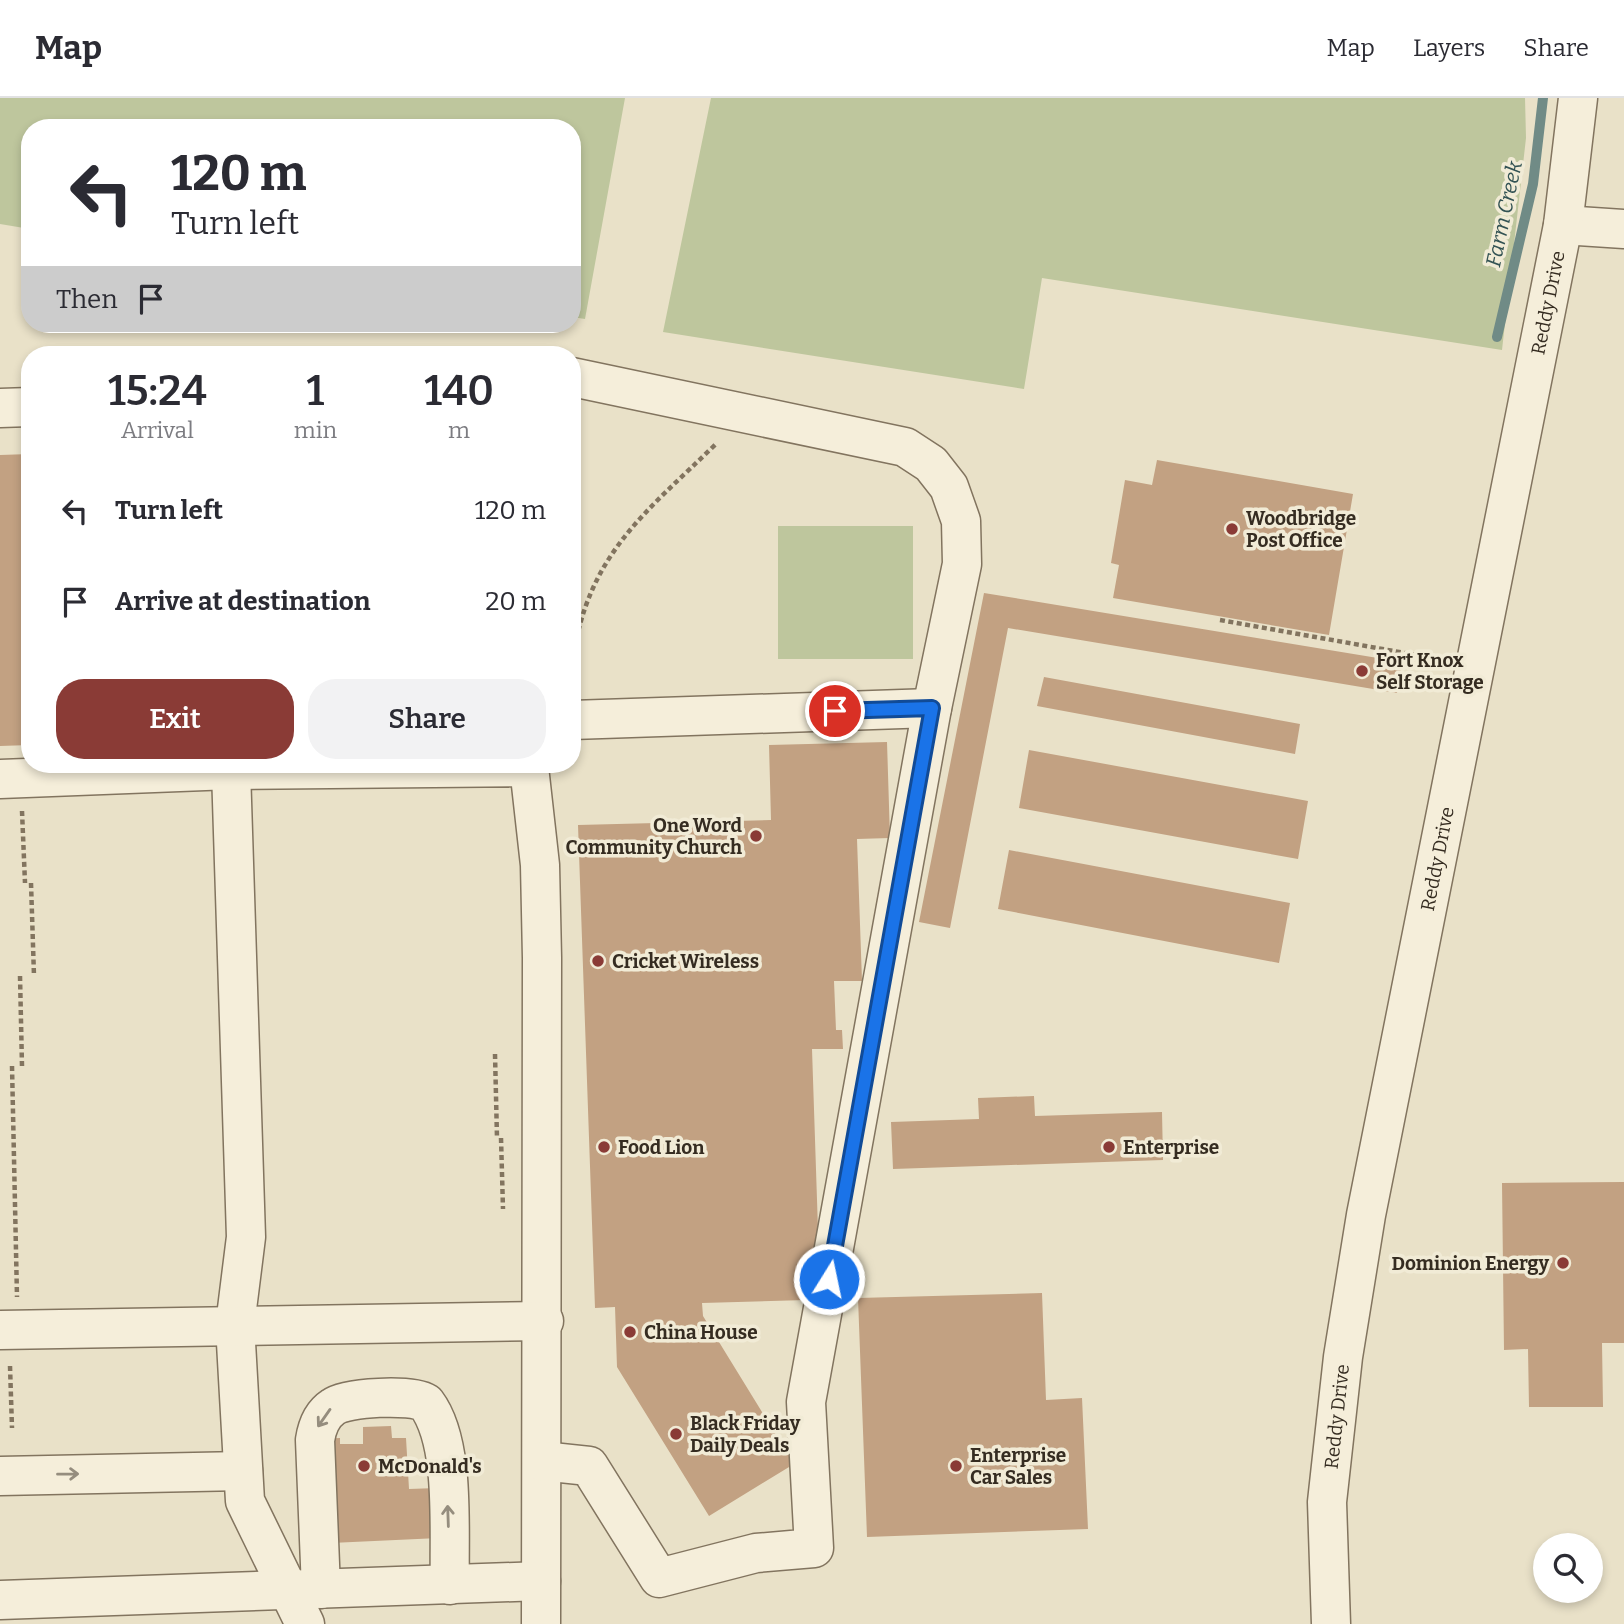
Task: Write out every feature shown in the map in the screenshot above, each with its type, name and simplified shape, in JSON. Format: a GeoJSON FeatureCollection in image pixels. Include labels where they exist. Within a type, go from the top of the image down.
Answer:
{"type":"FeatureCollection","features":[{"type":"Feature","properties":{"kind":"street","name":"Reddy Drive"},"geometry":{"type":"LineString","coordinates":[[1331,1624],[1327,1502],[1343,1357],[1366,1215],[1563,225],[1578,98]]}},
{"type":"Feature","properties":{"kind":"street"},"geometry":{"type":"LineString","coordinates":[[1563,225],[1624,229]]}},
{"type":"Feature","properties":{"kind":"street"},"geometry":{"type":"LineString","coordinates":[[542,1461],[589,1466],[659,1578],[756,1553],[814,1548],[806,1402],[932,708],[962,564],[961,521],[949,487],[931,464],[905,447],[581,379]]}},
{"type":"Feature","properties":{"kind":"street"},"geometry":{"type":"LineString","coordinates":[[0,408],[21,407]]}},
{"type":"Feature","properties":{"kind":"street"},"geometry":{"type":"LineString","coordinates":[[581,720],[932,708]]}},
{"type":"Feature","properties":{"kind":"street"},"geometry":{"type":"LineString","coordinates":[[10,778],[148,773]]}},
{"type":"Feature","properties":{"kind":"street"},"geometry":{"type":"LineString","coordinates":[[231,773],[246,1237],[235,1325],[245,1501],[305,1590]]}},
{"type":"Feature","properties":{"kind":"street"},"geometry":{"type":"LineString","coordinates":[[529,773],[540,865],[544,1321],[541,1624]]}},
{"type":"Feature","properties":{"kind":"street"},"geometry":{"type":"LineString","coordinates":[[9,1330],[544,1321]]}},
{"type":"Feature","properties":{"kind":"street"},"geometry":{"type":"LineString","coordinates":[[305,1624],[315,1440],[320,1420],[334,1405],[345,1401],[410,1398],[426,1403],[442,1438],[450,1585]]}},
{"type":"Feature","properties":{"kind":"street"},"geometry":{"type":"LineString","coordinates":[[0,1476],[243,1471]]}},
{"type":"Feature","properties":{"kind":"street"},"geometry":{"type":"LineString","coordinates":[[0,1600],[541,1581]]}},
{"type":"Feature","properties":{"kind":"path"},"geometry":{"type":"LineString","coordinates":[[581,622],[597,574],[612,549],[650,508],[747,415]]}},
{"type":"Feature","properties":{"kind":"path"},"geometry":{"type":"LineString","coordinates":[[1220,620],[1433,658]]}},
{"type":"Feature","properties":{"kind":"path"},"geometry":{"type":"LineString","coordinates":[[10,778],[24,883]]}},
{"type":"Feature","properties":{"kind":"path"},"geometry":{"type":"LineString","coordinates":[[31,883],[34,976]]}},
{"type":"Feature","properties":{"kind":"path"},"geometry":{"type":"LineString","coordinates":[[20,976],[22,1066]]}},
{"type":"Feature","properties":{"kind":"path"},"geometry":{"type":"LineString","coordinates":[[495,1054],[504,1217]]}},
{"type":"Feature","properties":{"kind":"path"},"geometry":{"type":"LineString","coordinates":[[12,1066],[9,1330],[12,1428]]}},
{"type":"Feature","properties":{"kind":"green space"},"geometry":{"type":"Polygon","coordinates":[[[0,98],[625,98],[585,319],[581,318],[581,119],[21,119],[21,228],[0,224],[0,98]]]}},
{"type":"Feature","properties":{"kind":"green space"},"geometry":{"type":"Polygon","coordinates":[[[711,98],[1525,98],[1526,138],[1502,350],[1042,278],[1024,389],[663,332],[711,98]]]}},
{"type":"Feature","properties":{"kind":"green space"},"geometry":{"type":"Polygon","coordinates":[[[778,526],[913,526],[913,659],[778,659],[778,526]]]}},
{"type":"Feature","properties":{"kind":"building"},"geometry":{"type":"Polygon","coordinates":[[[21,454],[21,745],[0,746],[0,455],[21,454]]]}},
{"type":"Feature","properties":{"kind":"building","name":"Woodbridge Post Office"},"geometry":{"type":"Polygon","coordinates":[[[1157,460],[1353,494],[1329,635],[1113,598],[1119,565],[1111,563],[1125,480],[1152,485],[1157,460]]]}},
{"type":"Feature","properties":{"kind":"building"},"geometry":{"type":"Polygon","coordinates":[[[984,593],[1402,662],[1397,693],[1008,628],[950,928],[919,922],[984,593]]]}},
{"type":"Feature","properties":{"kind":"building"},"geometry":{"type":"Polygon","coordinates":[[[1044,677],[1300,724],[1295,754],[1037,706],[1044,677]]]}},
{"type":"Feature","properties":{"kind":"building"},"geometry":{"type":"Polygon","coordinates":[[[887,742],[890,838],[857,839],[862,981],[834,981],[836,1030],[842,1030],[843,1049],[812,1049],[819,1260],[805,1260],[806,1300],[702,1303],[703,1316],[794,1464],[709,1516],[617,1367],[615,1307],[595,1308],[578,825],[771,820],[769,745],[887,742]]]}},
{"type":"Feature","properties":{"kind":"building"},"geometry":{"type":"Polygon","coordinates":[[[1029,750],[1308,801],[1298,859],[1019,808],[1029,750]]]}},
{"type":"Feature","properties":{"kind":"building"},"geometry":{"type":"Polygon","coordinates":[[[1009,850],[1290,903],[1279,963],[998,909],[1009,850]]]}},
{"type":"Feature","properties":{"kind":"building"},"geometry":{"type":"Polygon","coordinates":[[[1034,1096],[1035,1116],[1162,1112],[1163,1160],[893,1169],[891,1122],[979,1119],[978,1098],[1034,1096]]]}},
{"type":"Feature","properties":{"kind":"building","name":"Dominion Energy"},"geometry":{"type":"Polygon","coordinates":[[[1624,1182],[1624,1343],[1602,1343],[1603,1407],[1529,1407],[1528,1349],[1504,1350],[1502,1183],[1624,1182]]]}},
{"type":"Feature","properties":{"kind":"building","name":"Enterprise Car Sales"},"geometry":{"type":"Polygon","coordinates":[[[1042,1293],[1046,1400],[1082,1398],[1088,1529],[867,1537],[858,1298],[1042,1293]]]}},
{"type":"Feature","properties":{"kind":"building","name":"McDonald's"},"geometry":{"type":"Polygon","coordinates":[[[391,1426],[392,1438],[406,1438],[409,1489],[437,1488],[439,1538],[331,1543],[319,1439],[340,1438],[340,1444],[363,1444],[363,1427],[391,1426]]]}},
{"type":"Feature","properties":{"kind":"waterway","name":"Farm Creek"},"geometry":{"type":"LineString","coordinates":[[1497,337],[1533,184],[1543,98]]}},
{"type":"Feature","properties":{"kind":"place","name":"Woodbridge Post Office"},"geometry":{"type":"Point","coordinates":[1232,529]}},
{"type":"Feature","properties":{"kind":"place","name":"Fort Knox Self Storage"},"geometry":{"type":"Point","coordinates":[1362,671]}},
{"type":"Feature","properties":{"kind":"place","name":"One Word Community Church"},"geometry":{"type":"Point","coordinates":[756,836]}},
{"type":"Feature","properties":{"kind":"place","name":"Cricket Wireless"},"geometry":{"type":"Point","coordinates":[598,961]}},
{"type":"Feature","properties":{"kind":"place","name":"Food Lion"},"geometry":{"type":"Point","coordinates":[604,1147]}},
{"type":"Feature","properties":{"kind":"place","name":"Enterprise"},"geometry":{"type":"Point","coordinates":[1109,1147]}},
{"type":"Feature","properties":{"kind":"place","name":"Dominion Energy"},"geometry":{"type":"Point","coordinates":[1563,1263]}},
{"type":"Feature","properties":{"kind":"place","name":"China House"},"geometry":{"type":"Point","coordinates":[630,1332]}},
{"type":"Feature","properties":{"kind":"place","name":"Black Friday Daily Deals"},"geometry":{"type":"Point","coordinates":[676,1434]}},
{"type":"Feature","properties":{"kind":"place","name":"McDonald's"},"geometry":{"type":"Point","coordinates":[364,1466]}},
{"type":"Feature","properties":{"kind":"place","name":"Enterprise Car Sales"},"geometry":{"type":"Point","coordinates":[956,1466]}},
{"type":"Feature","properties":{"kind":"route"},"geometry":{"type":"LineString","coordinates":[[829,1279],[932,708],[835,711]]}}]}
